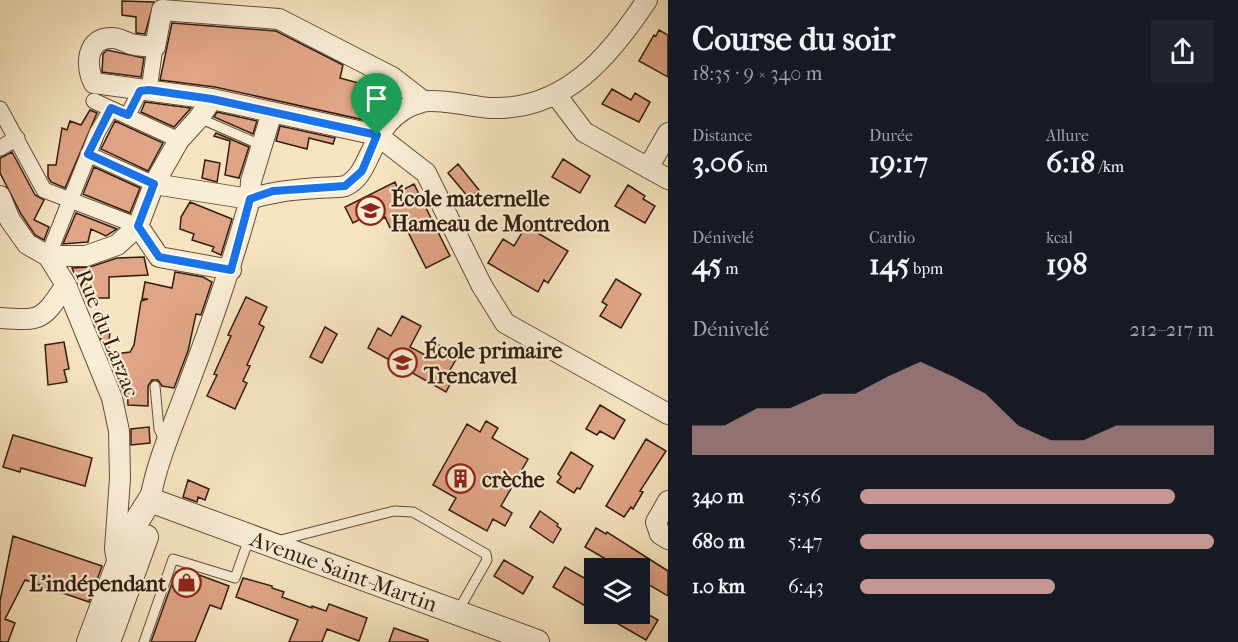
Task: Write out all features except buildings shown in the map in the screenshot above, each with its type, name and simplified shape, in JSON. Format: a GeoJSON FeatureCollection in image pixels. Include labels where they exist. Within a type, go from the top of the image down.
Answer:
{"type":"FeatureCollection","features":[{"type":"Feature","properties":{"kind":"street"},"geometry":{"type":"LineString","coordinates":[[128,115],[144,90],[162,10],[279,19],[392,77],[423,101],[492,108],[529,105],[556,95],[593,70],[619,41],[647,0]]}},
{"type":"Feature","properties":{"kind":"street"},"geometry":{"type":"LineString","coordinates":[[155,46],[132,44],[113,38],[99,41],[90,52],[88,72],[94,92],[111,108],[179,140]]}},
{"type":"Feature","properties":{"kind":"street"},"geometry":{"type":"LineString","coordinates":[[94,92],[144,90],[212,99],[377,135],[426,173],[482,286],[505,323],[668,414]]}},
{"type":"Feature","properties":{"kind":"street"},"geometry":{"type":"LineString","coordinates":[[556,95],[584,132],[668,179]]}},
{"type":"Feature","properties":{"kind":"street"},"geometry":{"type":"LineString","coordinates":[[111,108],[88,154],[48,256],[86,256],[107,249],[117,245],[138,226],[154,184],[179,140],[212,99]]}},
{"type":"Feature","properties":{"kind":"street"},"geometry":{"type":"LineString","coordinates":[[88,154],[154,184],[250,199],[273,191],[345,186],[362,171],[377,135],[393,116],[423,101]]}},
{"type":"Feature","properties":{"kind":"street"},"geometry":{"type":"LineString","coordinates":[[0,108],[44,190],[138,226],[159,257],[231,270]]}},
{"type":"Feature","properties":{"kind":"street"},"geometry":{"type":"LineString","coordinates":[[89,642],[126,568],[147,534],[153,482],[231,270],[250,199],[251,180],[272,112]]}},
{"type":"Feature","properties":{"kind":"street"},"geometry":{"type":"LineString","coordinates":[[648,168],[668,133]]}},
{"type":"Feature","properties":{"kind":"street"},"geometry":{"type":"LineString","coordinates":[[0,148],[17,138]]}},
{"type":"Feature","properties":{"kind":"street","name":"Rue du Larzac"},"geometry":{"type":"LineString","coordinates":[[0,196],[10,220],[27,244],[48,256],[66,285],[112,398],[119,431],[120,478],[115,549],[126,568]]}},
{"type":"Feature","properties":{"kind":"street"},"geometry":{"type":"LineString","coordinates":[[0,318],[31,320],[47,314],[66,285]]}},
{"type":"Feature","properties":{"kind":"street","name":"Avenue Saint-Martin"},"geometry":{"type":"LineString","coordinates":[[150,500],[537,642]]}},
{"type":"Feature","properties":{"kind":"street"},"geometry":{"type":"LineString","coordinates":[[668,501],[656,522],[660,534],[668,539]]}},
{"type":"Feature","properties":{"kind":"street"},"geometry":{"type":"LineString","coordinates":[[108,642],[126,568]]}},
{"type":"Feature","properties":{"kind":"lane"},"geometry":{"type":"LineString","coordinates":[[199,118],[262,146]]}},
{"type":"Feature","properties":{"kind":"lane"},"geometry":{"type":"LineString","coordinates":[[155,386],[159,429],[166,443]]}},
{"type":"Feature","properties":{"kind":"lane"},"geometry":{"type":"LineString","coordinates":[[144,642],[173,559],[235,578],[260,540],[394,511],[414,512],[486,554],[487,560],[457,612]]}},
{"type":"Feature","properties":{"kind":"place","name":"École maternelle Hameau de Montredon"},"geometry":{"type":"Point","coordinates":[370,211]}},
{"type":"Feature","properties":{"kind":"place","name":"École primaire Trencavel"},"geometry":{"type":"Point","coordinates":[403,363]}},
{"type":"Feature","properties":{"kind":"place","name":"crèche"},"geometry":{"type":"Point","coordinates":[461,479]}},
{"type":"Feature","properties":{"kind":"place","name":"L'indépendant"},"geometry":{"type":"Point","coordinates":[187,583]}},
{"type":"Feature","properties":{"kind":"route"},"geometry":{"type":"LineString","coordinates":[[149,90],[212,99],[377,135],[362,171],[345,186],[273,191],[250,199],[231,270],[159,257],[138,226],[154,184],[88,154],[111,108],[128,115],[140,91],[149,90]]}}]}
